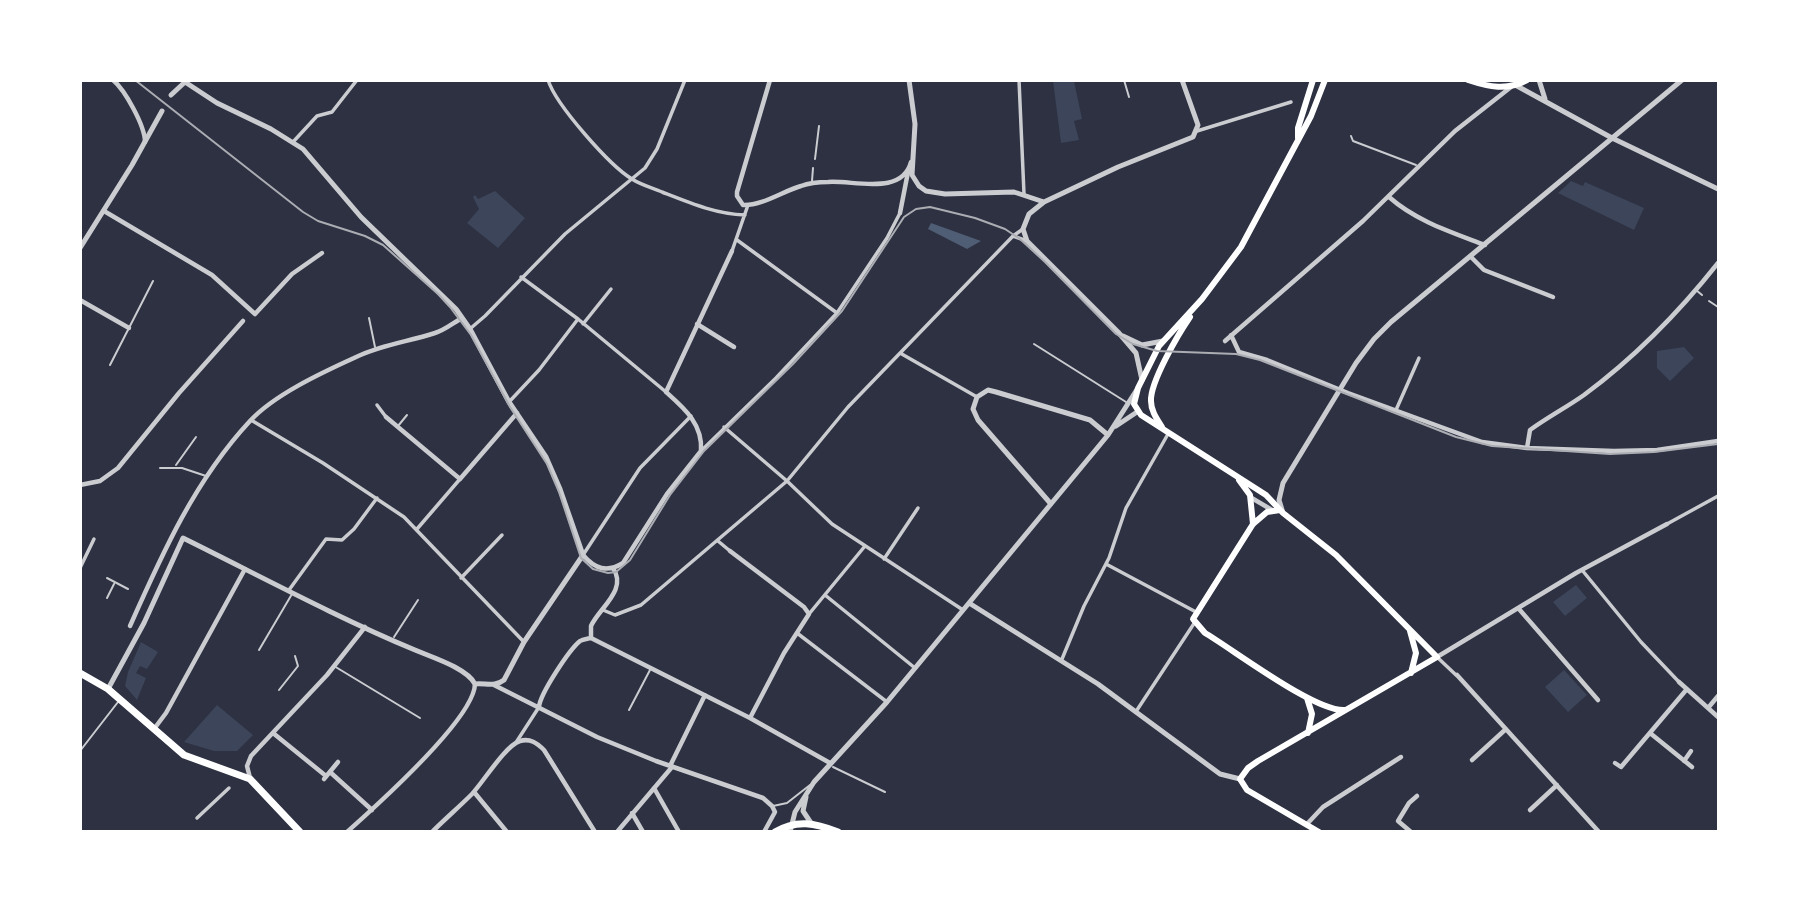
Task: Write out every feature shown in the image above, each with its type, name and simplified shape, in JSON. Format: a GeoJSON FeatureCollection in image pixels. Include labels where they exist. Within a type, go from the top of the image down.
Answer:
{"type":"FeatureCollection","features":[{"type":"Feature","properties":{"kind":"highway"},"geometry":{"type":"LineString","coordinates":[[80,673],[108,689],[184,755],[250,779],[300,831]]}},
{"type":"Feature","properties":{"kind":"highway"},"geometry":{"type":"LineString","coordinates":[[775,831],[811,823],[838,831]]}},
{"type":"Feature","properties":{"kind":"main road"},"geometry":{"type":"LineString","coordinates":[[1298,138],[1298,128],[1313,80]]}},
{"type":"Feature","properties":{"kind":"main road"},"geometry":{"type":"LineString","coordinates":[[1166,430],[1151,404],[1155,383],[1182,329],[1241,247],[1314,111],[1325,80]]}},
{"type":"Feature","properties":{"kind":"main road"},"geometry":{"type":"LineString","coordinates":[[1468,80],[1485,86],[1514,87],[1527,80]]}},
{"type":"Feature","properties":{"kind":"main road"},"geometry":{"type":"LineString","coordinates":[[1202,299],[1164,341],[1151,360],[1133,404],[1137,412],[1266,495],[1278,511],[1336,555],[1437,657],[1248,768],[1240,779],[1247,790],[1320,831]]}},
{"type":"Feature","properties":{"kind":"main road"},"geometry":{"type":"LineString","coordinates":[[1236,475],[1250,497],[1253,524]]}},
{"type":"Feature","properties":{"kind":"main road"},"geometry":{"type":"LineString","coordinates":[[1278,511],[1263,514],[1253,524],[1196,612],[1195,622],[1205,633],[1306,697],[1328,708],[1348,710]]}},
{"type":"Feature","properties":{"kind":"main road"},"geometry":{"type":"LineString","coordinates":[[1408,627],[1416,653],[1411,673]]}},
{"type":"Feature","properties":{"kind":"main road"},"geometry":{"type":"LineString","coordinates":[[1306,697],[1312,714],[1308,733]]}},
{"type":"Feature","properties":{"kind":"street"},"geometry":{"type":"LineString","coordinates":[[293,142],[317,116],[332,112],[357,80]]}},
{"type":"Feature","properties":{"kind":"street"},"geometry":{"type":"LineString","coordinates":[[548,80],[570,116],[632,179],[716,212],[746,215]]}},
{"type":"Feature","properties":{"kind":"street"},"geometry":{"type":"LineString","coordinates":[[470,328],[565,234],[652,161],[685,80]]}},
{"type":"Feature","properties":{"kind":"street"},"geometry":{"type":"LineString","coordinates":[[770,80],[746,156],[737,192],[739,200],[748,205],[811,184],[845,181],[888,183],[898,181],[909,169]]}},
{"type":"Feature","properties":{"kind":"street"},"geometry":{"type":"LineString","coordinates":[[909,80],[915,124],[912,175],[922,188],[934,193],[962,195],[1014,192],[1044,202]]}},
{"type":"Feature","properties":{"kind":"street"},"geometry":{"type":"LineString","coordinates":[[1019,80],[1024,194]]}},
{"type":"Feature","properties":{"kind":"street"},"geometry":{"type":"LineString","coordinates":[[1182,80],[1196,118],[1195,134]]}},
{"type":"Feature","properties":{"kind":"street"},"geometry":{"type":"LineString","coordinates":[[1539,80],[1545,99]]}},
{"type":"Feature","properties":{"kind":"street"},"geometry":{"type":"LineString","coordinates":[[1250,497],[1278,511],[1281,488],[1339,390],[1374,339],[1682,80]]}},
{"type":"Feature","properties":{"kind":"street"},"geometry":{"type":"LineString","coordinates":[[113,81],[127,98],[144,133],[145,143]]}},
{"type":"Feature","properties":{"kind":"street"},"geometry":{"type":"LineString","coordinates":[[171,96],[185,81],[293,142],[320,167],[354,209],[463,318],[509,402],[547,457],[561,489],[583,555],[598,568],[613,569],[628,558],[667,494],[701,451],[776,378],[837,313],[868,269],[900,213],[913,155]]}},
{"type":"Feature","properties":{"kind":"street"},"geometry":{"type":"LineString","coordinates":[[1225,341],[1233,337],[1389,197],[1455,131],[1514,87],[1545,99],[1612,138],[1718,189]]}},
{"type":"Feature","properties":{"kind":"street"},"geometry":{"type":"LineString","coordinates":[[1142,380],[1136,353],[1024,237],[1023,229],[1029,214],[1044,202],[1195,134],[1291,102]]}},
{"type":"Feature","properties":{"kind":"street"},"geometry":{"type":"LineString","coordinates":[[80,248],[162,111]]}},
{"type":"Feature","properties":{"kind":"street"},"geometry":{"type":"LineString","coordinates":[[1389,197],[1405,210],[1485,245]]}},
{"type":"Feature","properties":{"kind":"street"},"geometry":{"type":"LineString","coordinates":[[666,392],[733,251],[748,205]]}},
{"type":"Feature","properties":{"kind":"street"},"geometry":{"type":"LineString","coordinates":[[104,211],[212,275],[255,313],[292,274],[321,253]]}},
{"type":"Feature","properties":{"kind":"street"},"geometry":{"type":"LineString","coordinates":[[603,610],[615,615],[641,605],[787,481],[848,407],[960,294],[1013,236],[1023,229]]}},
{"type":"Feature","properties":{"kind":"street"},"geometry":{"type":"LineString","coordinates":[[1013,236],[1027,241]]}},
{"type":"Feature","properties":{"kind":"street"},"geometry":{"type":"LineString","coordinates":[[737,240],[837,313]]}},
{"type":"Feature","properties":{"kind":"street"},"geometry":{"type":"LineString","coordinates":[[1471,257],[1484,270],[1553,297]]}},
{"type":"Feature","properties":{"kind":"street"},"geometry":{"type":"LineString","coordinates":[[1527,448],[1530,429],[1570,405],[1605,378],[1668,320],[1718,263]]}},
{"type":"Feature","properties":{"kind":"street"},"geometry":{"type":"LineString","coordinates":[[521,277],[578,319],[691,416],[700,435],[701,451]]}},
{"type":"Feature","properties":{"kind":"street"},"geometry":{"type":"LineString","coordinates":[[583,324],[611,289]]}},
{"type":"Feature","properties":{"kind":"street"},"geometry":{"type":"LineString","coordinates":[[80,300],[129,328]]}},
{"type":"Feature","properties":{"kind":"street"},"geometry":{"type":"LineString","coordinates":[[130,626],[142,595],[206,476],[251,420],[277,400],[318,376],[377,348],[435,333],[463,318]]}},
{"type":"Feature","properties":{"kind":"street"},"geometry":{"type":"LineString","coordinates":[[509,402],[539,370],[578,319]]}},
{"type":"Feature","properties":{"kind":"street"},"geometry":{"type":"LineString","coordinates":[[80,485],[100,481],[118,468],[243,321]]}},
{"type":"Feature","properties":{"kind":"street"},"geometry":{"type":"LineString","coordinates":[[697,324],[734,347]]}},
{"type":"Feature","properties":{"kind":"street"},"geometry":{"type":"LineString","coordinates":[[1118,332],[1142,345],[1164,341]]}},
{"type":"Feature","properties":{"kind":"street"},"geometry":{"type":"LineString","coordinates":[[1233,337],[1239,352],[1267,360],[1339,390],[1482,442],[1527,448],[1639,451],[1718,442]]}},
{"type":"Feature","properties":{"kind":"street"},"geometry":{"type":"LineString","coordinates":[[900,353],[977,397]]}},
{"type":"Feature","properties":{"kind":"street"},"geometry":{"type":"LineString","coordinates":[[1396,411],[1419,358]]}},
{"type":"Feature","properties":{"kind":"street"},"geometry":{"type":"LineString","coordinates":[[1115,427],[1138,388]]}},
{"type":"Feature","properties":{"kind":"street"},"geometry":{"type":"LineString","coordinates":[[1051,504],[978,420],[974,409],[977,397],[988,390],[996,392],[1090,420],[1108,435]]}},
{"type":"Feature","properties":{"kind":"street"},"geometry":{"type":"LineString","coordinates":[[377,405],[397,427],[460,479]]}},
{"type":"Feature","properties":{"kind":"street"},"geometry":{"type":"LineString","coordinates":[[791,828],[802,797],[814,782],[887,702],[1108,435],[1137,412]]}},
{"type":"Feature","properties":{"kind":"street"},"geometry":{"type":"LineString","coordinates":[[417,529],[517,413]]}},
{"type":"Feature","properties":{"kind":"street"},"geometry":{"type":"LineString","coordinates":[[494,685],[504,680],[524,642],[640,468],[691,416]]}},
{"type":"Feature","properties":{"kind":"street"},"geometry":{"type":"LineString","coordinates":[[251,420],[377,498],[417,529],[524,642]]}},
{"type":"Feature","properties":{"kind":"street"},"geometry":{"type":"LineString","coordinates":[[724,427],[787,481],[823,517],[962,610]]}},
{"type":"Feature","properties":{"kind":"street"},"geometry":{"type":"LineString","coordinates":[[1062,659],[1084,606],[1106,564],[1126,508],[1166,430]]}},
{"type":"Feature","properties":{"kind":"street"},"geometry":{"type":"LineString","coordinates":[[1599,831],[1457,675],[1437,657],[1582,570],[1718,496]]}},
{"type":"Feature","properties":{"kind":"street"},"geometry":{"type":"LineString","coordinates":[[291,591],[322,543],[326,539],[342,540],[354,529],[377,498]]}},
{"type":"Feature","properties":{"kind":"street"},"geometry":{"type":"LineString","coordinates":[[884,559],[918,508]]}},
{"type":"Feature","properties":{"kind":"street"},"geometry":{"type":"LineString","coordinates":[[175,531],[183,538],[245,569],[460,671],[471,677],[475,684],[472,696],[447,731],[414,769],[346,831]]}},
{"type":"Feature","properties":{"kind":"street"},"geometry":{"type":"LineString","coordinates":[[461,578],[502,535]]}},
{"type":"Feature","properties":{"kind":"street"},"geometry":{"type":"LineString","coordinates":[[108,689],[144,623],[183,538]]}},
{"type":"Feature","properties":{"kind":"street"},"geometry":{"type":"LineString","coordinates":[[80,568],[94,539]]}},
{"type":"Feature","properties":{"kind":"street"},"geometry":{"type":"LineString","coordinates":[[718,541],[804,607],[809,614]]}},
{"type":"Feature","properties":{"kind":"street"},"geometry":{"type":"LineString","coordinates":[[750,718],[783,653],[809,614],[865,546]]}},
{"type":"Feature","properties":{"kind":"street"},"geometry":{"type":"LineString","coordinates":[[1106,564],[1196,612]]}},
{"type":"Feature","properties":{"kind":"street"},"geometry":{"type":"LineString","coordinates":[[154,729],[166,713],[245,569]]}},
{"type":"Feature","properties":{"kind":"street"},"geometry":{"type":"LineString","coordinates":[[591,638],[591,627],[617,584],[618,576],[613,569]]}},
{"type":"Feature","properties":{"kind":"street"},"geometry":{"type":"LineString","coordinates":[[1582,570],[1641,642],[1679,682],[1718,717]]}},
{"type":"Feature","properties":{"kind":"street"},"geometry":{"type":"LineString","coordinates":[[825,595],[915,668]]}},
{"type":"Feature","properties":{"kind":"street"},"geometry":{"type":"LineString","coordinates":[[969,603],[1062,659],[1137,710],[1220,774],[1240,779]]}},
{"type":"Feature","properties":{"kind":"street"},"geometry":{"type":"LineString","coordinates":[[1518,609],[1598,700]]}},
{"type":"Feature","properties":{"kind":"street"},"geometry":{"type":"LineString","coordinates":[[1137,710],[1195,622]]}},
{"type":"Feature","properties":{"kind":"street"},"geometry":{"type":"LineString","coordinates":[[250,779],[247,766],[251,756],[334,666],[365,627]]}},
{"type":"Feature","properties":{"kind":"street"},"geometry":{"type":"LineString","coordinates":[[797,633],[887,702]]}},
{"type":"Feature","properties":{"kind":"street"},"geometry":{"type":"LineString","coordinates":[[432,831],[474,792],[516,743],[539,707],[547,686],[582,640],[591,638],[750,718],[830,764]]}},
{"type":"Feature","properties":{"kind":"street"},"geometry":{"type":"LineString","coordinates":[[475,684],[494,685],[597,737],[672,767],[762,798],[772,806],[774,816],[764,831]]}},
{"type":"Feature","properties":{"kind":"street"},"geometry":{"type":"LineString","coordinates":[[1615,763],[1621,767],[1687,689]]}},
{"type":"Feature","properties":{"kind":"street"},"geometry":{"type":"LineString","coordinates":[[617,831],[672,767],[671,764],[705,695]]}},
{"type":"Feature","properties":{"kind":"street"},"geometry":{"type":"LineString","coordinates":[[1708,708],[1718,696]]}},
{"type":"Feature","properties":{"kind":"street"},"geometry":{"type":"LineString","coordinates":[[1472,760],[1506,729]]}},
{"type":"Feature","properties":{"kind":"street"},"geometry":{"type":"LineString","coordinates":[[273,733],[372,810]]}},
{"type":"Feature","properties":{"kind":"street"},"geometry":{"type":"LineString","coordinates":[[1650,733],[1692,767]]}},
{"type":"Feature","properties":{"kind":"street"},"geometry":{"type":"LineString","coordinates":[[516,743],[524,740],[537,743],[595,831]]}},
{"type":"Feature","properties":{"kind":"street"},"geometry":{"type":"LineString","coordinates":[[1684,761],[1691,751]]}},
{"type":"Feature","properties":{"kind":"street"},"geometry":{"type":"LineString","coordinates":[[1307,824],[1324,807],[1401,757]]}},
{"type":"Feature","properties":{"kind":"street"},"geometry":{"type":"LineString","coordinates":[[326,775],[338,762]]}},
{"type":"Feature","properties":{"kind":"street"},"geometry":{"type":"LineString","coordinates":[[811,823],[803,807],[814,782]]}},
{"type":"Feature","properties":{"kind":"street"},"geometry":{"type":"LineString","coordinates":[[1530,810],[1557,785]]}},
{"type":"Feature","properties":{"kind":"street"},"geometry":{"type":"LineString","coordinates":[[197,818],[229,788]]}},
{"type":"Feature","properties":{"kind":"street"},"geometry":{"type":"LineString","coordinates":[[654,788],[679,831]]}},
{"type":"Feature","properties":{"kind":"street"},"geometry":{"type":"LineString","coordinates":[[474,792],[507,831]]}},
{"type":"Feature","properties":{"kind":"street"},"geometry":{"type":"LineString","coordinates":[[1398,821],[1409,803],[1418,796]]}},
{"type":"Feature","properties":{"kind":"street"},"geometry":{"type":"LineString","coordinates":[[632,813],[643,831]]}},
{"type":"Feature","properties":{"kind":"street"},"geometry":{"type":"LineString","coordinates":[[1390,817],[1412,831]]}},
{"type":"Feature","properties":{"kind":"lane"},"geometry":{"type":"LineString","coordinates":[[1124,80],[1129,97]]}},
{"type":"Feature","properties":{"kind":"lane"},"geometry":{"type":"LineString","coordinates":[[815,159],[820,126]]}},
{"type":"Feature","properties":{"kind":"lane"},"geometry":{"type":"LineString","coordinates":[[1351,136],[1353,141],[1420,167]]}},
{"type":"Feature","properties":{"kind":"lane"},"geometry":{"type":"LineString","coordinates":[[811,184],[813,168]]}},
{"type":"Feature","properties":{"kind":"lane"},"geometry":{"type":"LineString","coordinates":[[110,365],[153,281]]}},
{"type":"Feature","properties":{"kind":"lane"},"geometry":{"type":"LineString","coordinates":[[1695,290],[1702,295]]}},
{"type":"Feature","properties":{"kind":"lane"},"geometry":{"type":"LineString","coordinates":[[1709,301],[1718,307]]}},
{"type":"Feature","properties":{"kind":"lane"},"geometry":{"type":"LineString","coordinates":[[369,317],[377,348]]}},
{"type":"Feature","properties":{"kind":"lane"},"geometry":{"type":"LineString","coordinates":[[1034,344],[1127,403]]}},
{"type":"Feature","properties":{"kind":"lane"},"geometry":{"type":"LineString","coordinates":[[397,427],[407,415]]}},
{"type":"Feature","properties":{"kind":"lane"},"geometry":{"type":"LineString","coordinates":[[175,467],[196,437]]}},
{"type":"Feature","properties":{"kind":"lane"},"geometry":{"type":"LineString","coordinates":[[160,468],[188,469],[206,476]]}},
{"type":"Feature","properties":{"kind":"lane"},"geometry":{"type":"LineString","coordinates":[[107,578],[128,589]]}},
{"type":"Feature","properties":{"kind":"lane"},"geometry":{"type":"LineString","coordinates":[[107,598],[114,583]]}},
{"type":"Feature","properties":{"kind":"lane"},"geometry":{"type":"LineString","coordinates":[[259,650],[291,591]]}},
{"type":"Feature","properties":{"kind":"lane"},"geometry":{"type":"LineString","coordinates":[[390,640],[418,600]]}},
{"type":"Feature","properties":{"kind":"lane"},"geometry":{"type":"LineString","coordinates":[[279,690],[298,666],[295,656]]}},
{"type":"Feature","properties":{"kind":"lane"},"geometry":{"type":"LineString","coordinates":[[334,666],[420,718]]}},
{"type":"Feature","properties":{"kind":"lane"},"geometry":{"type":"LineString","coordinates":[[629,710],[651,668]]}},
{"type":"Feature","properties":{"kind":"lane"},"geometry":{"type":"LineString","coordinates":[[80,751],[120,699]]}},
{"type":"Feature","properties":{"kind":"lane"},"geometry":{"type":"LineString","coordinates":[[830,764],[885,792]]}},
{"type":"Feature","properties":{"kind":"lane"},"geometry":{"type":"LineString","coordinates":[[772,806],[787,803],[814,782]]}},
{"type":"Feature","properties":{"kind":"lane"},"geometry":{"type":"LineString","coordinates":[[497,830],[502,825]]}},
{"type":"Feature","properties":{"kind":"shaded area"},"geometry":{"type":"Polygon","coordinates":[[[1053,81],[1074,81],[1082,119],[1074,121],[1079,140],[1061,143],[1053,81]]]}},
{"type":"Feature","properties":{"kind":"shaded area"},"geometry":{"type":"Polygon","coordinates":[[[1571,181],[1583,186],[1585,182],[1644,208],[1634,230],[1558,193],[1571,181]]]}},
{"type":"Feature","properties":{"kind":"shaded area"},"geometry":{"type":"Polygon","coordinates":[[[495,191],[525,218],[498,248],[467,223],[479,209],[473,197],[475,195],[478,199],[495,191]]]}},
{"type":"Feature","properties":{"kind":"shaded area"},"geometry":{"type":"Polygon","coordinates":[[[931,223],[981,241],[967,249],[928,229],[931,223]]]}},
{"type":"Feature","properties":{"kind":"shaded area"},"geometry":{"type":"Polygon","coordinates":[[[1684,347],[1694,358],[1670,381],[1657,368],[1657,351],[1684,347]]]}},
{"type":"Feature","properties":{"kind":"shaded area"},"geometry":{"type":"Polygon","coordinates":[[[1576,585],[1587,598],[1565,616],[1553,602],[1576,585]]]}},
{"type":"Feature","properties":{"kind":"shaded area"},"geometry":{"type":"Polygon","coordinates":[[[141,642],[158,652],[147,669],[140,666],[136,673],[146,678],[137,700],[125,686],[141,642]]]}},
{"type":"Feature","properties":{"kind":"shaded area"},"geometry":{"type":"Polygon","coordinates":[[[1564,670],[1587,695],[1568,712],[1545,687],[1564,670]]]}},
{"type":"Feature","properties":{"kind":"shaded area"},"geometry":{"type":"Polygon","coordinates":[[[217,705],[253,735],[237,751],[214,751],[184,742],[217,705]]]}},
{"type":"Feature","properties":{"kind":"tram line"},"geometry":{"type":"LineString","coordinates":[[135,80],[303,212],[318,221],[365,236],[383,245],[438,294],[471,335],[510,407],[547,464],[581,558],[593,569],[608,573],[616,572],[630,560],[670,495],[704,451],[793,364],[842,311],[904,217],[916,209],[930,207],[975,218],[1005,229],[1020,239],[1116,334],[1133,344],[1157,351],[1236,354],[1260,360],[1456,437],[1492,446],[1610,454],[1718,444]]}}]}
